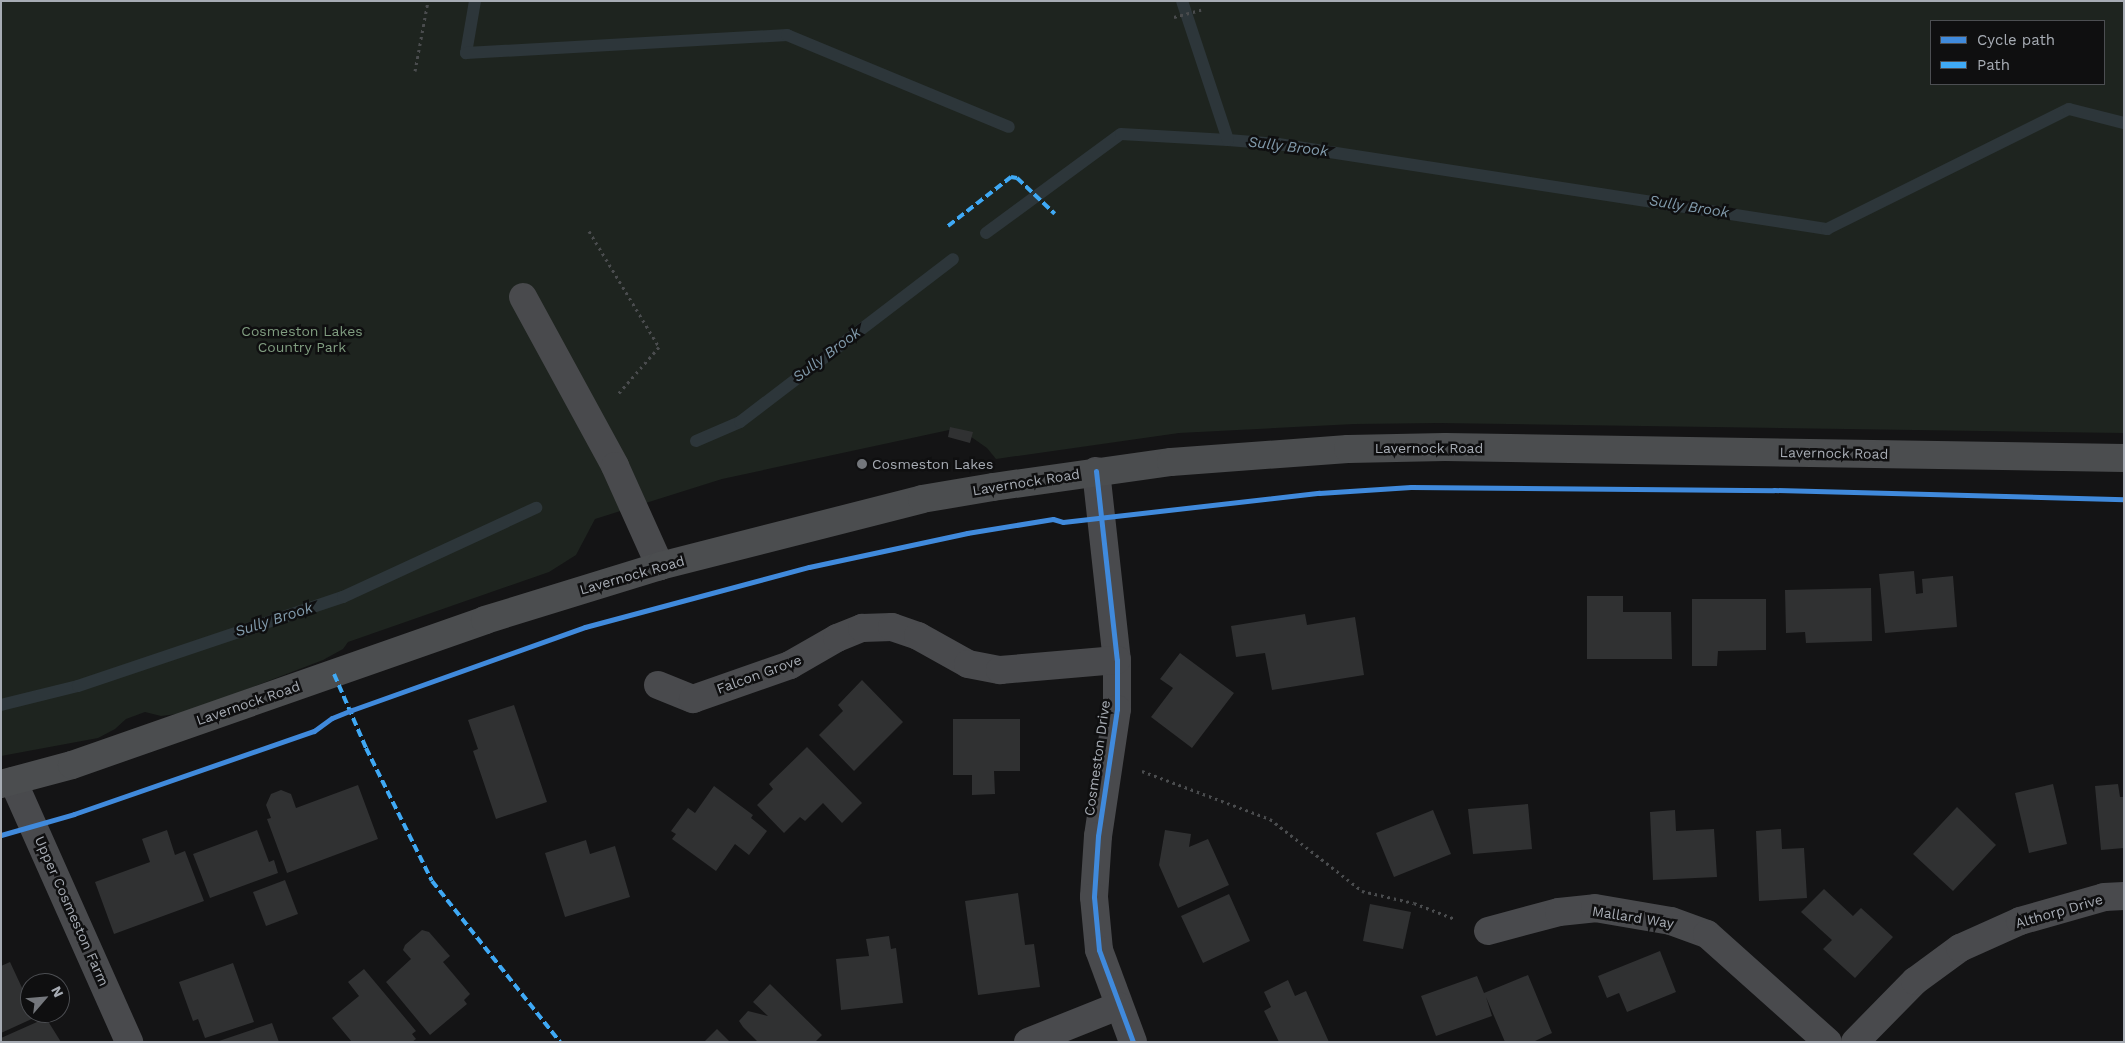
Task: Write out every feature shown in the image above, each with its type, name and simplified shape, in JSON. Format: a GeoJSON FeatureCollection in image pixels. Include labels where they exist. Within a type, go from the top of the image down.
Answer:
{"type":"FeatureCollection","features":[{"type":"Feature","properties":{"kind":"main road","name":"Lavernock Road"},"geometry":{"type":"LineString","coordinates":[[7,783],[72,765],[486,620],[660,566],[922,500],[1096,471],[1262,454],[1445,447],[2124,458]]}},
{"type":"Feature","properties":{"kind":"street"},"geometry":{"type":"LineString","coordinates":[[523,297],[615,466],[660,566]]}},
{"type":"Feature","properties":{"kind":"street","name":"Cosmeston Drive"},"geometry":{"type":"LineString","coordinates":[[1096,471],[1118,660],[1117,708],[1098,836],[1094,897],[1099,950],[1118,1006],[1134,1042]]}},
{"type":"Feature","properties":{"kind":"street","name":"Falcon Grove"},"geometry":{"type":"LineString","coordinates":[[658,686],[693,699],[790,666],[837,638],[862,628],[892,627],[918,636],[968,664],[1000,670],[1118,660]]}},
{"type":"Feature","properties":{"kind":"street","name":"Upper Cosmeston Farm"},"geometry":{"type":"LineString","coordinates":[[7,783],[129,1042]]}},
{"type":"Feature","properties":{"kind":"street","name":"Althorp Drive"},"geometry":{"type":"LineString","coordinates":[[1855,1042],[1915,981],[1960,948],[2020,920],[2104,897],[2124,896]]}},
{"type":"Feature","properties":{"kind":"street","name":"Mallard Way"},"geometry":{"type":"LineString","coordinates":[[1488,931],[1559,912],[1595,908],[1671,921],[1707,934],[1828,1042]]}},
{"type":"Feature","properties":{"kind":"street"},"geometry":{"type":"LineString","coordinates":[[1028,1042],[1118,1006]]}},
{"type":"Feature","properties":{"kind":"path"},"geometry":{"type":"LineString","coordinates":[[414,71],[428,1]]}},
{"type":"Feature","properties":{"kind":"path"},"geometry":{"type":"LineString","coordinates":[[1174,17],[1202,10]]}},
{"type":"Feature","properties":{"kind":"path"},"geometry":{"type":"LineString","coordinates":[[589,231],[659,347],[612,400]]}},
{"type":"Feature","properties":{"kind":"path"},"geometry":{"type":"LineString","coordinates":[[1109,758],[1270,819],[1362,891],[1414,903],[1488,931]]}},
{"type":"Feature","properties":{"kind":"green space","name":"Cosmeston Lakes Country Park"},"geometry":{"type":"Polygon","coordinates":[[[1,1],[2124,1],[2124,433],[1439,423],[1354,424],[1179,433],[996,459],[987,448],[967,434],[949,430],[722,479],[595,519],[576,555],[549,572],[348,642],[343,649],[323,660],[185,713],[161,716],[145,712],[126,719],[115,729],[98,738],[1,756],[1,1]]]}},
{"type":"Feature","properties":{"kind":"building"},"geometry":{"type":"Polygon","coordinates":[[[950,427],[973,432],[970,443],[948,437],[950,427]]]}},
{"type":"Feature","properties":{"kind":"building"},"geometry":{"type":"Polygon","coordinates":[[[1914,571],[1916,594],[1923,593],[1922,579],[1953,576],[1957,627],[1885,633],[1879,574],[1914,571]]]}},
{"type":"Feature","properties":{"kind":"building"},"geometry":{"type":"Polygon","coordinates":[[[1871,588],[1872,641],[1806,643],[1805,632],[1786,633],[1785,590],[1871,588]]]}},
{"type":"Feature","properties":{"kind":"building"},"geometry":{"type":"Polygon","coordinates":[[[1587,596],[1623,596],[1623,612],[1671,612],[1672,659],[1587,659],[1587,596]]]}},
{"type":"Feature","properties":{"kind":"building"},"geometry":{"type":"Polygon","coordinates":[[[1692,599],[1766,599],[1766,650],[1718,651],[1717,666],[1692,666],[1692,599]]]}},
{"type":"Feature","properties":{"kind":"building"},"geometry":{"type":"Polygon","coordinates":[[[1305,614],[1307,625],[1355,617],[1364,675],[1272,690],[1265,653],[1236,657],[1231,626],[1305,614]]]}},
{"type":"Feature","properties":{"kind":"building"},"geometry":{"type":"Polygon","coordinates":[[[1180,653],[1234,693],[1192,748],[1151,717],[1173,688],[1160,679],[1180,653]]]}},
{"type":"Feature","properties":{"kind":"building"},"geometry":{"type":"Polygon","coordinates":[[[862,680],[903,722],[854,771],[819,735],[843,711],[838,705],[862,680]]]}},
{"type":"Feature","properties":{"kind":"building"},"geometry":{"type":"Polygon","coordinates":[[[514,705],[547,802],[496,819],[473,751],[478,749],[468,720],[514,705]]]}},
{"type":"Feature","properties":{"kind":"building"},"geometry":{"type":"Polygon","coordinates":[[[953,719],[1020,719],[1020,771],[994,771],[995,794],[972,795],[972,775],[953,775],[953,719]]]}},
{"type":"Feature","properties":{"kind":"building"},"geometry":{"type":"Polygon","coordinates":[[[807,747],[862,803],[842,823],[823,803],[805,821],[800,817],[784,833],[757,805],[773,789],[769,784],[807,747]]]}},
{"type":"Feature","properties":{"kind":"building"},"geometry":{"type":"Polygon","coordinates":[[[2053,784],[2067,844],[2029,853],[2015,793],[2053,784]]]}},
{"type":"Feature","properties":{"kind":"building"},"geometry":{"type":"Polygon","coordinates":[[[2118,784],[2120,797],[2124,797],[2124,848],[2101,850],[2095,786],[2118,784]]]}},
{"type":"Feature","properties":{"kind":"building"},"geometry":{"type":"Polygon","coordinates":[[[358,785],[378,839],[287,873],[267,819],[271,818],[266,805],[271,794],[281,790],[291,794],[296,808],[358,785]]]}},
{"type":"Feature","properties":{"kind":"building"},"geometry":{"type":"Polygon","coordinates":[[[714,786],[753,815],[751,818],[767,831],[749,855],[735,844],[716,871],[672,839],[676,834],[671,831],[688,808],[695,813],[714,786]]]}},
{"type":"Feature","properties":{"kind":"building"},"geometry":{"type":"Polygon","coordinates":[[[1528,804],[1532,849],[1473,854],[1468,809],[1528,804]]]}},
{"type":"Feature","properties":{"kind":"building"},"geometry":{"type":"Polygon","coordinates":[[[1957,807],[1996,845],[1953,891],[1913,854],[1957,807]]]}},
{"type":"Feature","properties":{"kind":"building"},"geometry":{"type":"Polygon","coordinates":[[[1433,810],[1451,854],[1394,877],[1376,833],[1433,810]]]}},
{"type":"Feature","properties":{"kind":"building"},"geometry":{"type":"Polygon","coordinates":[[[1675,810],[1676,831],[1714,829],[1717,877],[1653,880],[1650,812],[1675,810]]]}},
{"type":"Feature","properties":{"kind":"building"},"geometry":{"type":"Polygon","coordinates":[[[1781,829],[1782,849],[1804,848],[1807,898],[1759,901],[1756,831],[1781,829]]]}},
{"type":"Feature","properties":{"kind":"building"},"geometry":{"type":"Polygon","coordinates":[[[167,830],[175,855],[185,851],[204,901],[114,934],[95,882],[150,862],[142,839],[167,830]]]}},
{"type":"Feature","properties":{"kind":"building"},"geometry":{"type":"Polygon","coordinates":[[[257,830],[269,862],[274,860],[278,873],[210,898],[193,854],[257,830]]]}},
{"type":"Feature","properties":{"kind":"building"},"geometry":{"type":"Polygon","coordinates":[[[1165,830],[1191,834],[1189,847],[1208,839],[1229,885],[1178,908],[1159,865],[1165,830]]]}},
{"type":"Feature","properties":{"kind":"building"},"geometry":{"type":"Polygon","coordinates":[[[586,840],[590,854],[615,846],[630,897],[565,917],[545,853],[586,840]]]}},
{"type":"Feature","properties":{"kind":"building"},"geometry":{"type":"Polygon","coordinates":[[[285,880],[298,914],[266,926],[253,892],[285,880]]]}},
{"type":"Feature","properties":{"kind":"building"},"geometry":{"type":"Polygon","coordinates":[[[1824,889],[1853,916],[1861,908],[1893,937],[1855,978],[1823,949],[1832,940],[1801,912],[1824,889]]]}},
{"type":"Feature","properties":{"kind":"building"},"geometry":{"type":"Polygon","coordinates":[[[1018,893],[1025,945],[1034,944],[1040,987],[978,995],[965,901],[1018,893]]]}},
{"type":"Feature","properties":{"kind":"building"},"geometry":{"type":"Polygon","coordinates":[[[1229,894],[1250,941],[1203,963],[1181,916],[1229,894]]]}},
{"type":"Feature","properties":{"kind":"building"},"geometry":{"type":"Polygon","coordinates":[[[1370,904],[1411,912],[1403,949],[1363,941],[1370,904]]]}},
{"type":"Feature","properties":{"kind":"building"},"geometry":{"type":"Polygon","coordinates":[[[422,930],[429,932],[450,956],[443,962],[470,994],[464,1000],[467,1004],[430,1035],[386,982],[411,959],[403,950],[405,945],[422,930]]]}},
{"type":"Feature","properties":{"kind":"building"},"geometry":{"type":"Polygon","coordinates":[[[889,936],[891,949],[896,948],[903,1003],[841,1010],[836,959],[869,956],[866,939],[889,936]]]}},
{"type":"Feature","properties":{"kind":"building"},"geometry":{"type":"Polygon","coordinates":[[[1660,951],[1676,992],[1627,1012],[1619,993],[1607,998],[1598,976],[1660,951]]]}},
{"type":"Feature","properties":{"kind":"building"},"geometry":{"type":"Polygon","coordinates":[[[10,962],[20,984],[20,1023],[23,1023],[1,1033],[1,966],[10,962]]]}},
{"type":"Feature","properties":{"kind":"building"},"geometry":{"type":"Polygon","coordinates":[[[233,963],[254,1022],[205,1038],[198,1019],[193,1021],[179,982],[233,963]]]}},
{"type":"Feature","properties":{"kind":"building"},"geometry":{"type":"Polygon","coordinates":[[[364,969],[416,1031],[412,1034],[416,1039],[412,1042],[352,1042],[332,1018],[359,996],[348,982],[364,969]]]}},
{"type":"Feature","properties":{"kind":"building"},"geometry":{"type":"Polygon","coordinates":[[[1528,975],[1552,1033],[1533,1042],[1505,1042],[1486,997],[1492,1016],[1436,1036],[1421,996],[1477,976],[1484,993],[1528,975]]]}},
{"type":"Feature","properties":{"kind":"building"},"geometry":{"type":"Polygon","coordinates":[[[1288,980],[1295,996],[1306,991],[1329,1042],[1279,1042],[1264,1011],[1271,1007],[1264,992],[1288,980]]]}},
{"type":"Feature","properties":{"kind":"building"},"geometry":{"type":"Polygon","coordinates":[[[770,984],[822,1035],[815,1042],[758,1042],[743,1027],[739,1021],[748,1011],[768,1016],[753,1002],[770,984]]]}},
{"type":"Feature","properties":{"kind":"building"},"geometry":{"type":"Polygon","coordinates":[[[35,1023],[49,1023],[61,1042],[1,1042],[1,1038],[35,1023]]]}},
{"type":"Feature","properties":{"kind":"building"},"geometry":{"type":"Polygon","coordinates":[[[272,1023],[279,1042],[219,1042],[219,1041],[272,1023]]]}},
{"type":"Feature","properties":{"kind":"building"},"geometry":{"type":"Polygon","coordinates":[[[717,1029],[730,1042],[704,1042],[717,1029]]]}},
{"type":"Feature","properties":{"kind":"waterway"},"geometry":{"type":"LineString","coordinates":[[475,1],[466,53],[787,35],[1009,127]]}},
{"type":"Feature","properties":{"kind":"waterway"},"geometry":{"type":"LineString","coordinates":[[986,233],[1121,134],[1228,140],[1182,1]]}},
{"type":"Feature","properties":{"kind":"waterway","name":"Sully Brook"},"geometry":{"type":"LineString","coordinates":[[1228,140],[1278,144],[1827,229],[2069,109],[2124,123]]}},
{"type":"Feature","properties":{"kind":"waterway","name":"Sully Brook"},"geometry":{"type":"LineString","coordinates":[[696,441],[740,422],[953,259]]}},
{"type":"Feature","properties":{"kind":"waterway","name":"Sully Brook"},"geometry":{"type":"LineString","coordinates":[[1,705],[78,686],[343,597],[536,508]]}},
{"type":"Feature","properties":{"kind":"marked path"},"geometry":{"type":"LineString","coordinates":[[948,226],[1011,177],[1017,178],[1055,214]]}},
{"type":"Feature","properties":{"kind":"marked path"},"geometry":{"type":"LineString","coordinates":[[334,674],[366,748],[432,881],[560,1042]]}},
{"type":"Feature","properties":{"kind":"cycle path"},"geometry":{"type":"LineString","coordinates":[[1096,471],[1117,660],[1117,709],[1098,836],[1094,897],[1099,950],[1133,1042]]}},
{"type":"Feature","properties":{"kind":"cycle path"},"geometry":{"type":"LineString","coordinates":[[1,835],[74,814],[314,731],[332,718],[352,710],[585,627],[809,567],[967,533],[1053,519],[1063,522],[1319,493],[1411,487],[1774,490],[2124,499]]}},
{"type":"Feature","properties":{"kind":"place","name":"Cosmeston Lakes"},"geometry":{"type":"Point","coordinates":[862,464]}}]}
